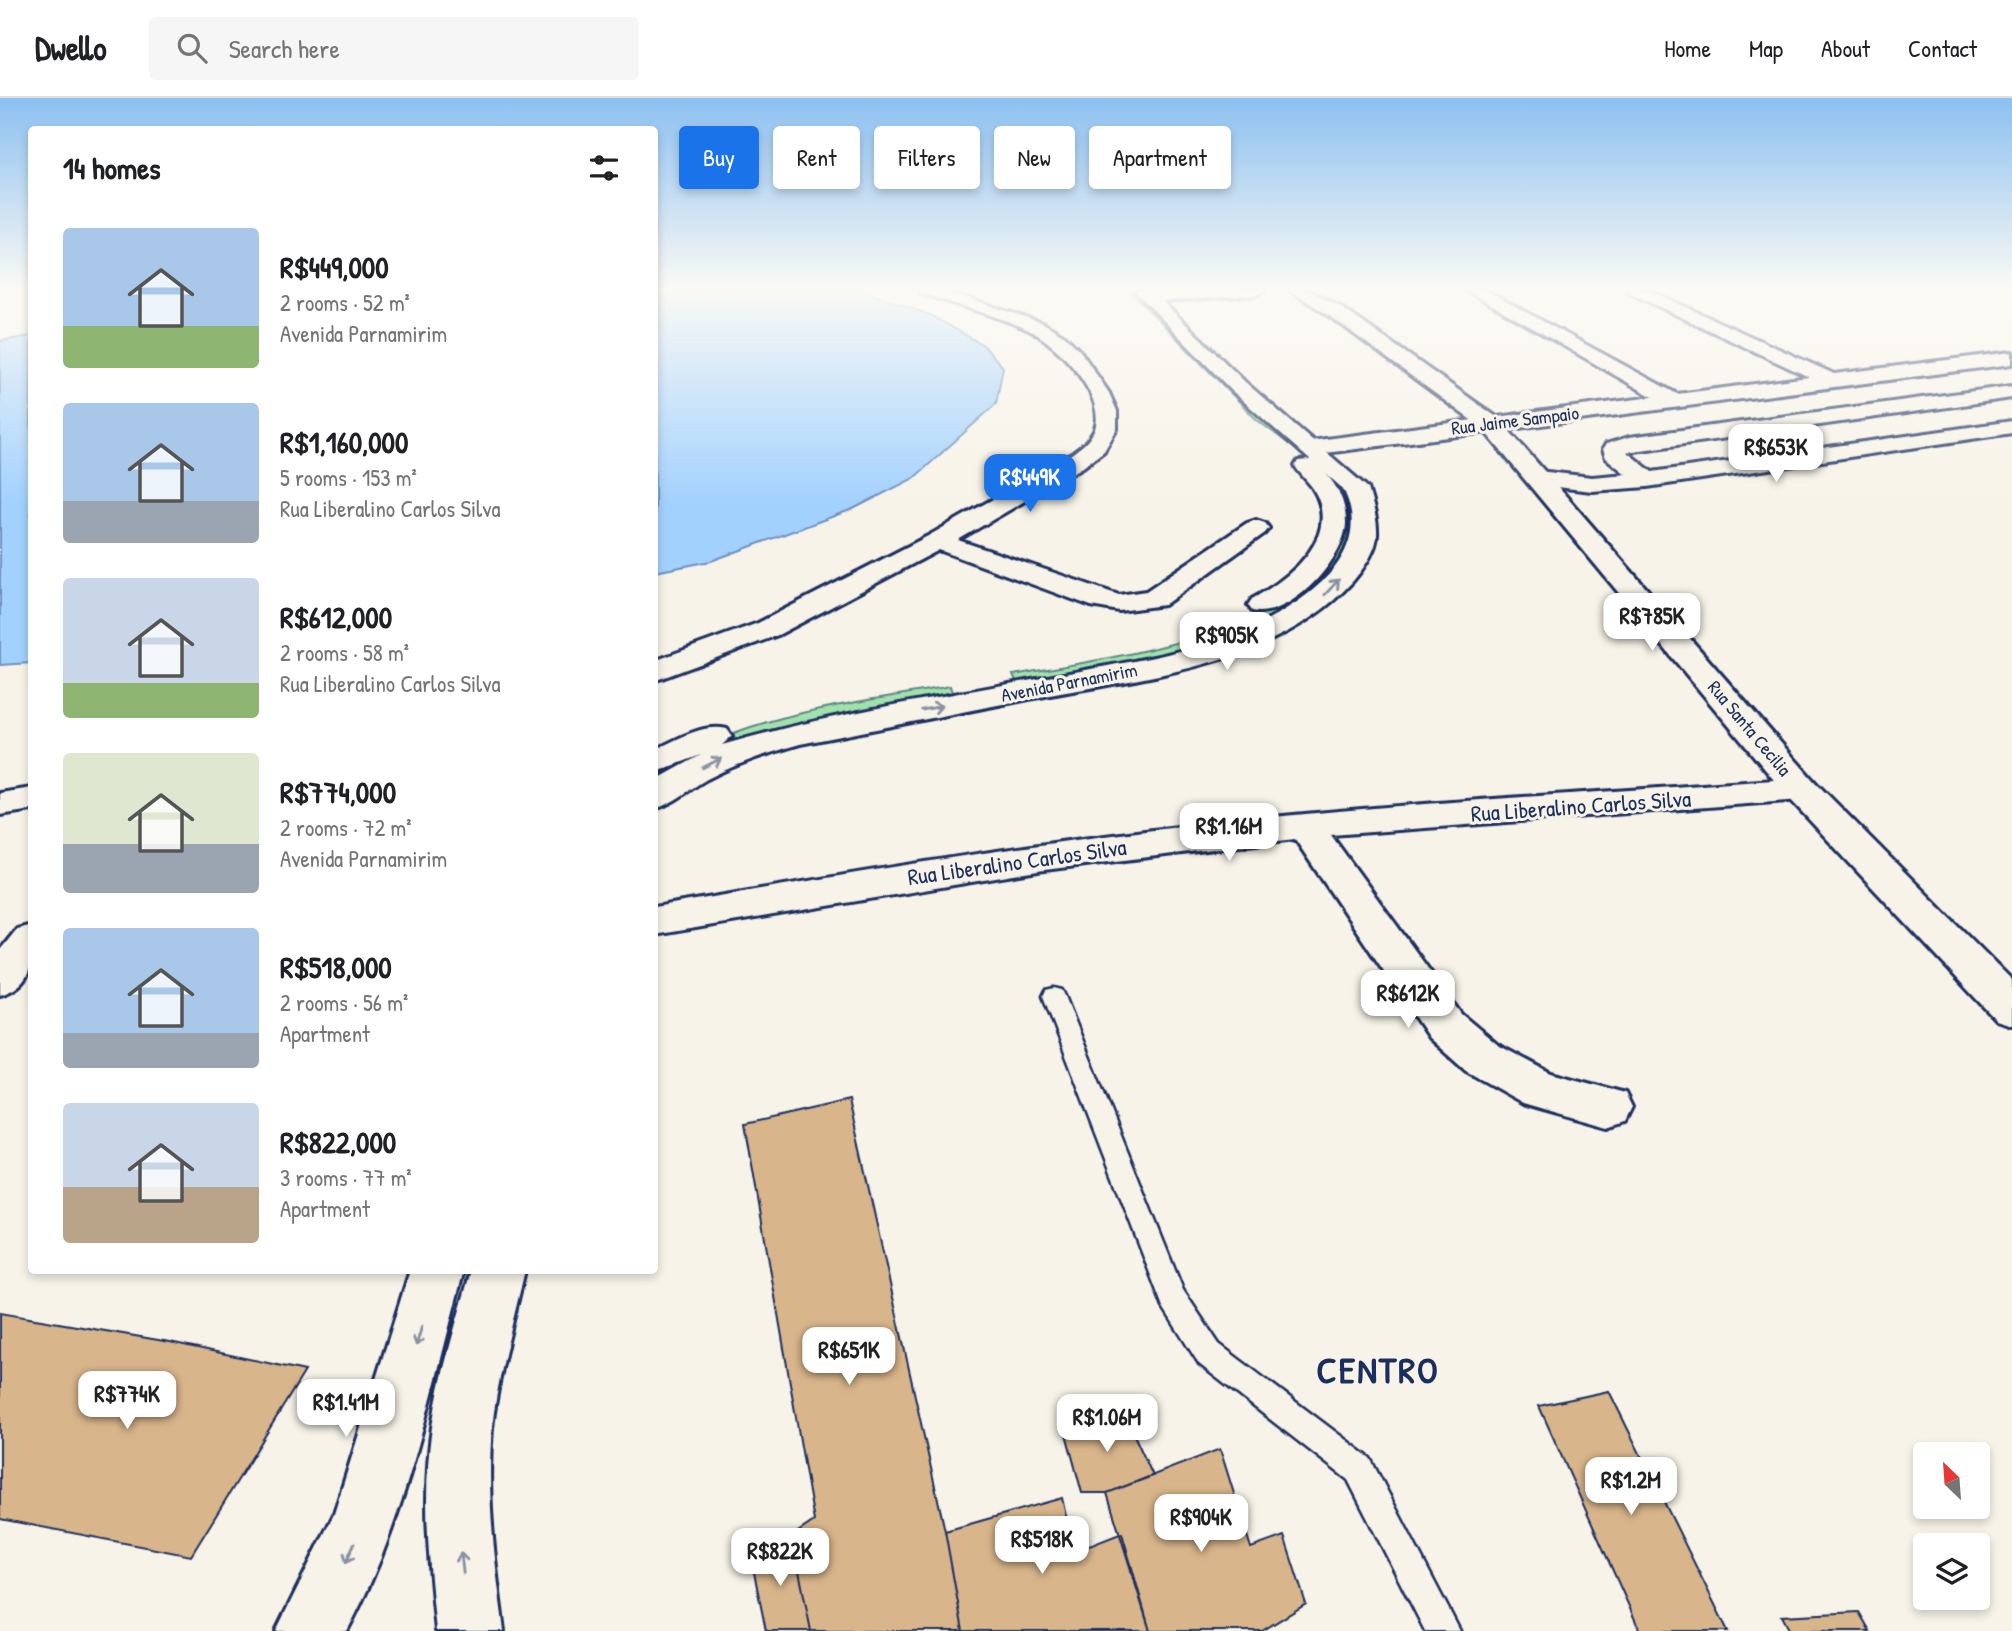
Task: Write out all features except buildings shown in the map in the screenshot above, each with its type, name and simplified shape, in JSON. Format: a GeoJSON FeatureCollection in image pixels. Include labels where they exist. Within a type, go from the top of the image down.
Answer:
{"type":"FeatureCollection","features":[{"type":"Feature","properties":{"kind":"street"},"geometry":{"type":"LineString","coordinates":[[658,670],[768,629],[937,541],[1075,462],[1096,446],[1106,429],[1107,411],[1102,397],[1078,362]]}},
{"type":"Feature","properties":{"kind":"street","name":"Avenida Parnamirim"},"geometry":{"type":"LineString","coordinates":[[658,796],[686,776],[729,754],[1136,645],[1183,635],[1268,602],[1292,586],[1320,561],[1329,546],[1334,531],[1333,501],[1321,479],[1234,405],[1197,362]]}},
{"type":"Feature","properties":{"kind":"street","name":"Avenida Parnamirim"},"geometry":{"type":"LineString","coordinates":[[658,761],[707,739],[781,715],[1184,660],[1251,638],[1295,615],[1326,594],[1353,564],[1364,537],[1363,514],[1356,488],[1212,362]]}},
{"type":"Feature","properties":{"kind":"street","name":"Rua Santa Cecilia"},"geometry":{"type":"LineString","coordinates":[[1405,362],[1490,423],[1801,789],[2012,1008]]}},
{"type":"Feature","properties":{"kind":"street"},"geometry":{"type":"LineString","coordinates":[[1605,362],[1675,400]]}},
{"type":"Feature","properties":{"kind":"street"},"geometry":{"type":"LineString","coordinates":[[1791,362],[1831,380]]}},
{"type":"Feature","properties":{"kind":"street"},"geometry":{"type":"LineString","coordinates":[[1978,362],[2012,373]]}},
{"type":"Feature","properties":{"kind":"street","name":"Rua Jaime Sampaio"},"geometry":{"type":"LineString","coordinates":[[1310,448],[1982,362]]}},
{"type":"Feature","properties":{"kind":"street"},"geometry":{"type":"LineString","coordinates":[[1647,480],[1614,453],[1614,449],[1629,444],[2012,392]]}},
{"type":"Feature","properties":{"kind":"street"},"geometry":{"type":"LineString","coordinates":[[1538,478],[1592,484],[1647,480],[2012,427]]}},
{"type":"Feature","properties":{"kind":"street"},"geometry":{"type":"LineString","coordinates":[[937,541],[1101,600],[1138,603],[1154,599],[1256,528]]}},
{"type":"Feature","properties":{"kind":"street","name":"Rua Liberalino Carlos Silva"},"geometry":{"type":"LineString","coordinates":[[658,920],[921,875],[1138,844],[1305,826],[1801,789]]}},
{"type":"Feature","properties":{"kind":"street"},"geometry":{"type":"LineString","coordinates":[[0,804],[28,800]]}},
{"type":"Feature","properties":{"kind":"street"},"geometry":{"type":"LineString","coordinates":[[1305,826],[1445,1026],[1482,1058],[1540,1089],[1608,1107]]}},
{"type":"Feature","properties":{"kind":"street"},"geometry":{"type":"LineString","coordinates":[[0,979],[28,945]]}},
{"type":"Feature","properties":{"kind":"street"},"geometry":{"type":"LineString","coordinates":[[310,1631],[337,1583],[364,1520],[437,1274]]}},
{"type":"Feature","properties":{"kind":"street"},"geometry":{"type":"LineString","coordinates":[[470,1631],[458,1529],[460,1448],[470,1384],[497,1274]]}},
{"type":"Feature","properties":{"kind":"lane"},"geometry":{"type":"LineString","coordinates":[[1054,996],[1173,1298],[1209,1354],[1359,1469],[1443,1631]]}},
{"type":"Feature","properties":{"kind":"green space"},"geometry":{"type":"Polygon","coordinates":[[[1199,362],[1207,362],[1231,386],[1348,482],[1358,534],[1318,593],[1252,629],[1174,652],[1018,684],[1013,675],[1151,649],[1257,616],[1301,592],[1331,563],[1345,527],[1343,498],[1337,486],[1328,474],[1257,420],[1199,362]]]}},
{"type":"Feature","properties":{"kind":"green space"},"geometry":{"type":"Polygon","coordinates":[[[950,686],[953,695],[658,789],[658,773],[687,754],[758,725],[835,706],[950,686]]]}},
{"type":"Feature","properties":{"kind":"water"},"geometry":{"type":"Polygon","coordinates":[[[0,362],[28,362],[28,663],[0,665],[0,362]]]}},
{"type":"Feature","properties":{"kind":"water"},"geometry":{"type":"Polygon","coordinates":[[[658,362],[998,362],[1003,367],[996,404],[914,478],[853,509],[711,561],[658,571],[658,362]]]}},
{"type":"Feature","properties":{"kind":"district","name":"CENTRO"},"geometry":{"type":"Point","coordinates":[1378,1370]}}]}
